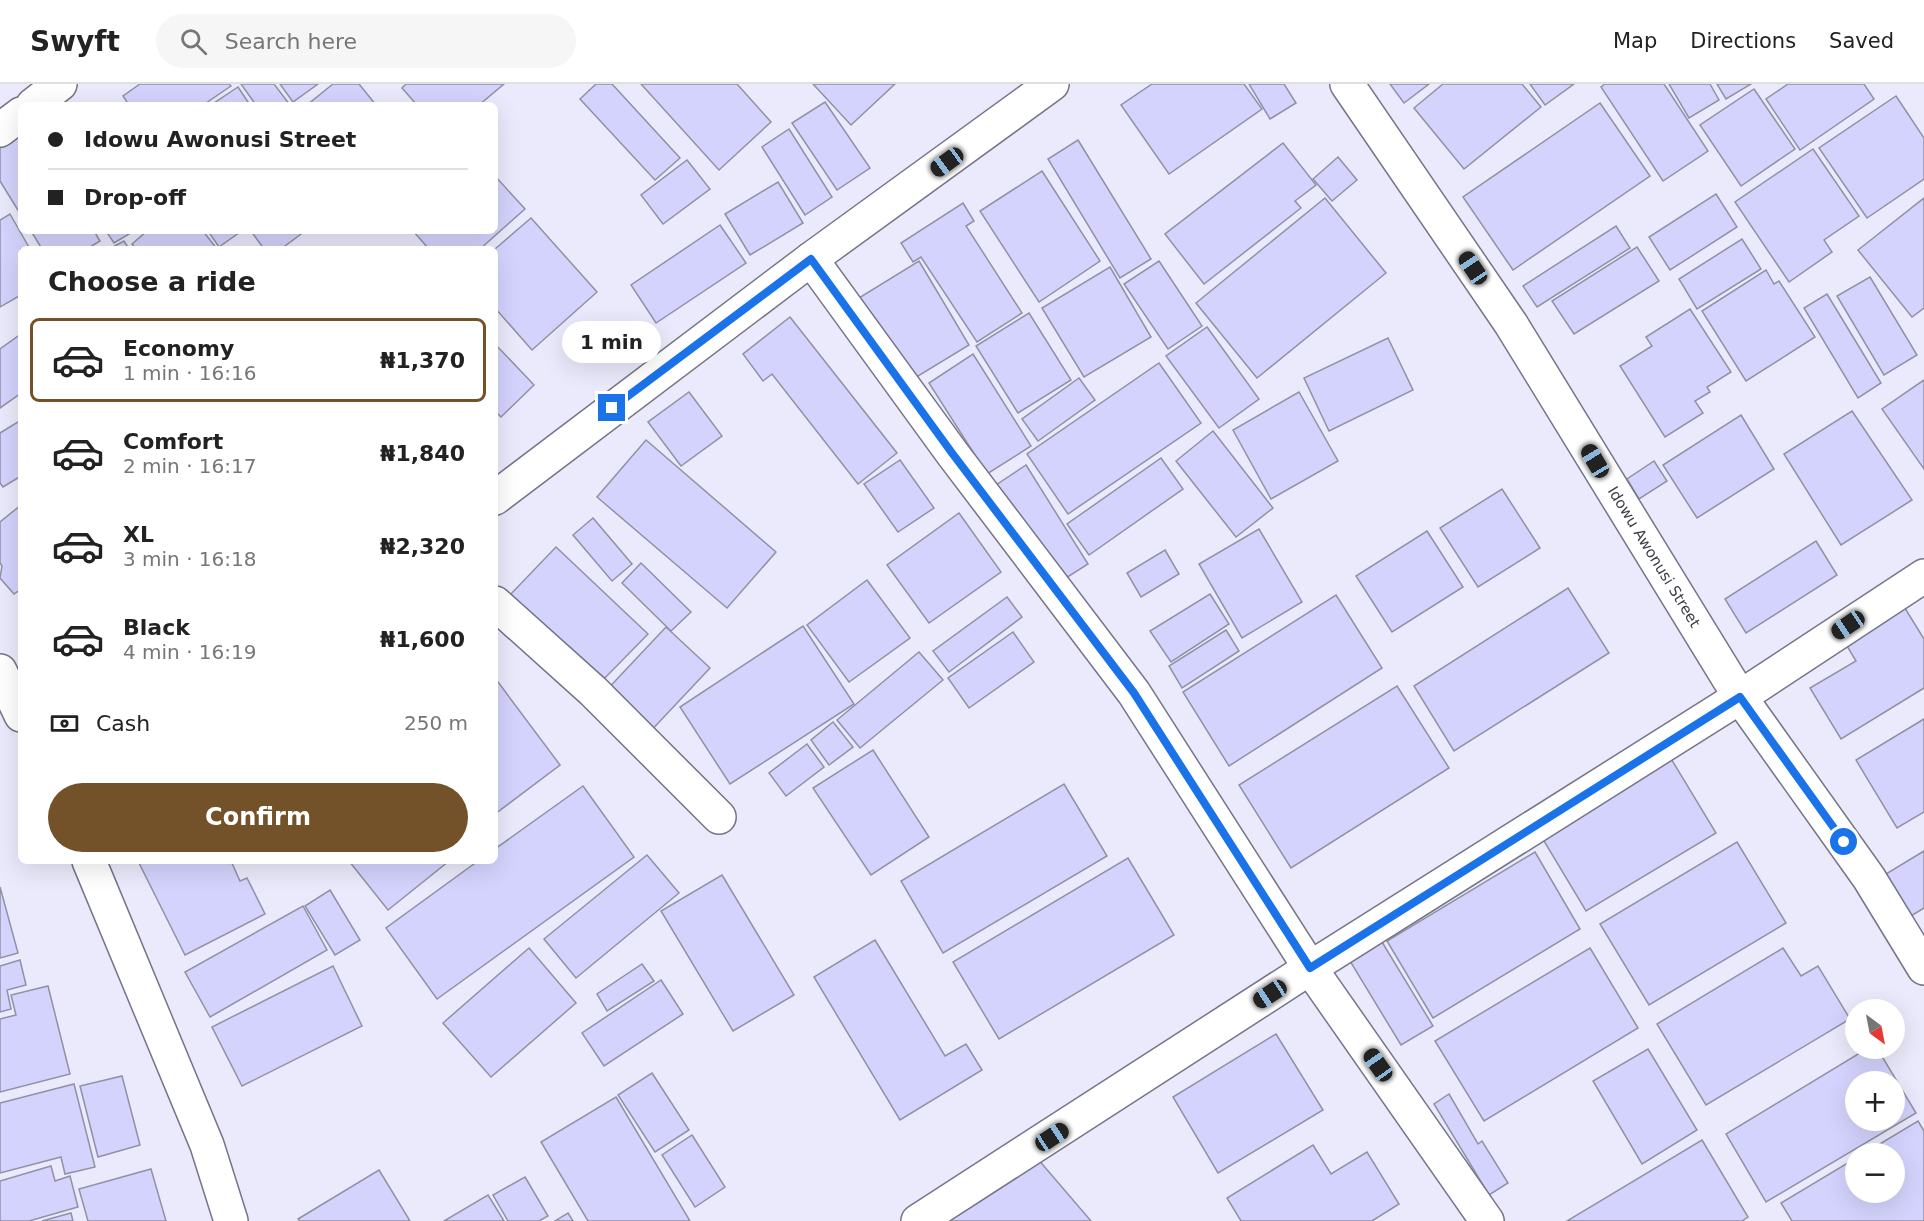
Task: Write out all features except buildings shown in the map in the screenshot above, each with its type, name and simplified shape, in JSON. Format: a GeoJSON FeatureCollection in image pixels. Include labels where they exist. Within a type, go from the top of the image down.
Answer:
{"type":"FeatureCollection","features":[{"type":"Feature","properties":{"kind":"street"},"geometry":{"type":"LineString","coordinates":[[37,102],[60,84]]}},
{"type":"Feature","properties":{"kind":"street"},"geometry":{"type":"LineString","coordinates":[[498,496],[811,259],[1052,84]]}},
{"type":"Feature","properties":{"kind":"street","name":"Idowu Awonusi Street"},"geometry":{"type":"LineString","coordinates":[[1347,84],[1511,324],[1740,697],[1869,878],[1924,968]]}},
{"type":"Feature","properties":{"kind":"street"},"geometry":{"type":"LineString","coordinates":[[0,130],[18,116]]}},
{"type":"Feature","properties":{"kind":"street"},"geometry":{"type":"LineString","coordinates":[[811,259],[959,462],[1134,693],[1310,968],[1487,1221]]}},
{"type":"Feature","properties":{"kind":"street"},"geometry":{"type":"LineString","coordinates":[[918,1221],[1310,968],[1740,697],[1924,576]]}},
{"type":"Feature","properties":{"kind":"street"},"geometry":{"type":"LineString","coordinates":[[498,606],[593,691],[719,817]]}},
{"type":"Feature","properties":{"kind":"street"},"geometry":{"type":"LineString","coordinates":[[0,671],[18,709]]}},
{"type":"Feature","properties":{"kind":"street"},"geometry":{"type":"LineString","coordinates":[[90,864],[207,1145],[231,1221]]}},
{"type":"Feature","properties":{"kind":"route"},"geometry":{"type":"LineString","coordinates":[[612,408],[811,259],[952,453],[1134,693],[1310,968],[1740,697],[1844,842]]}}]}
